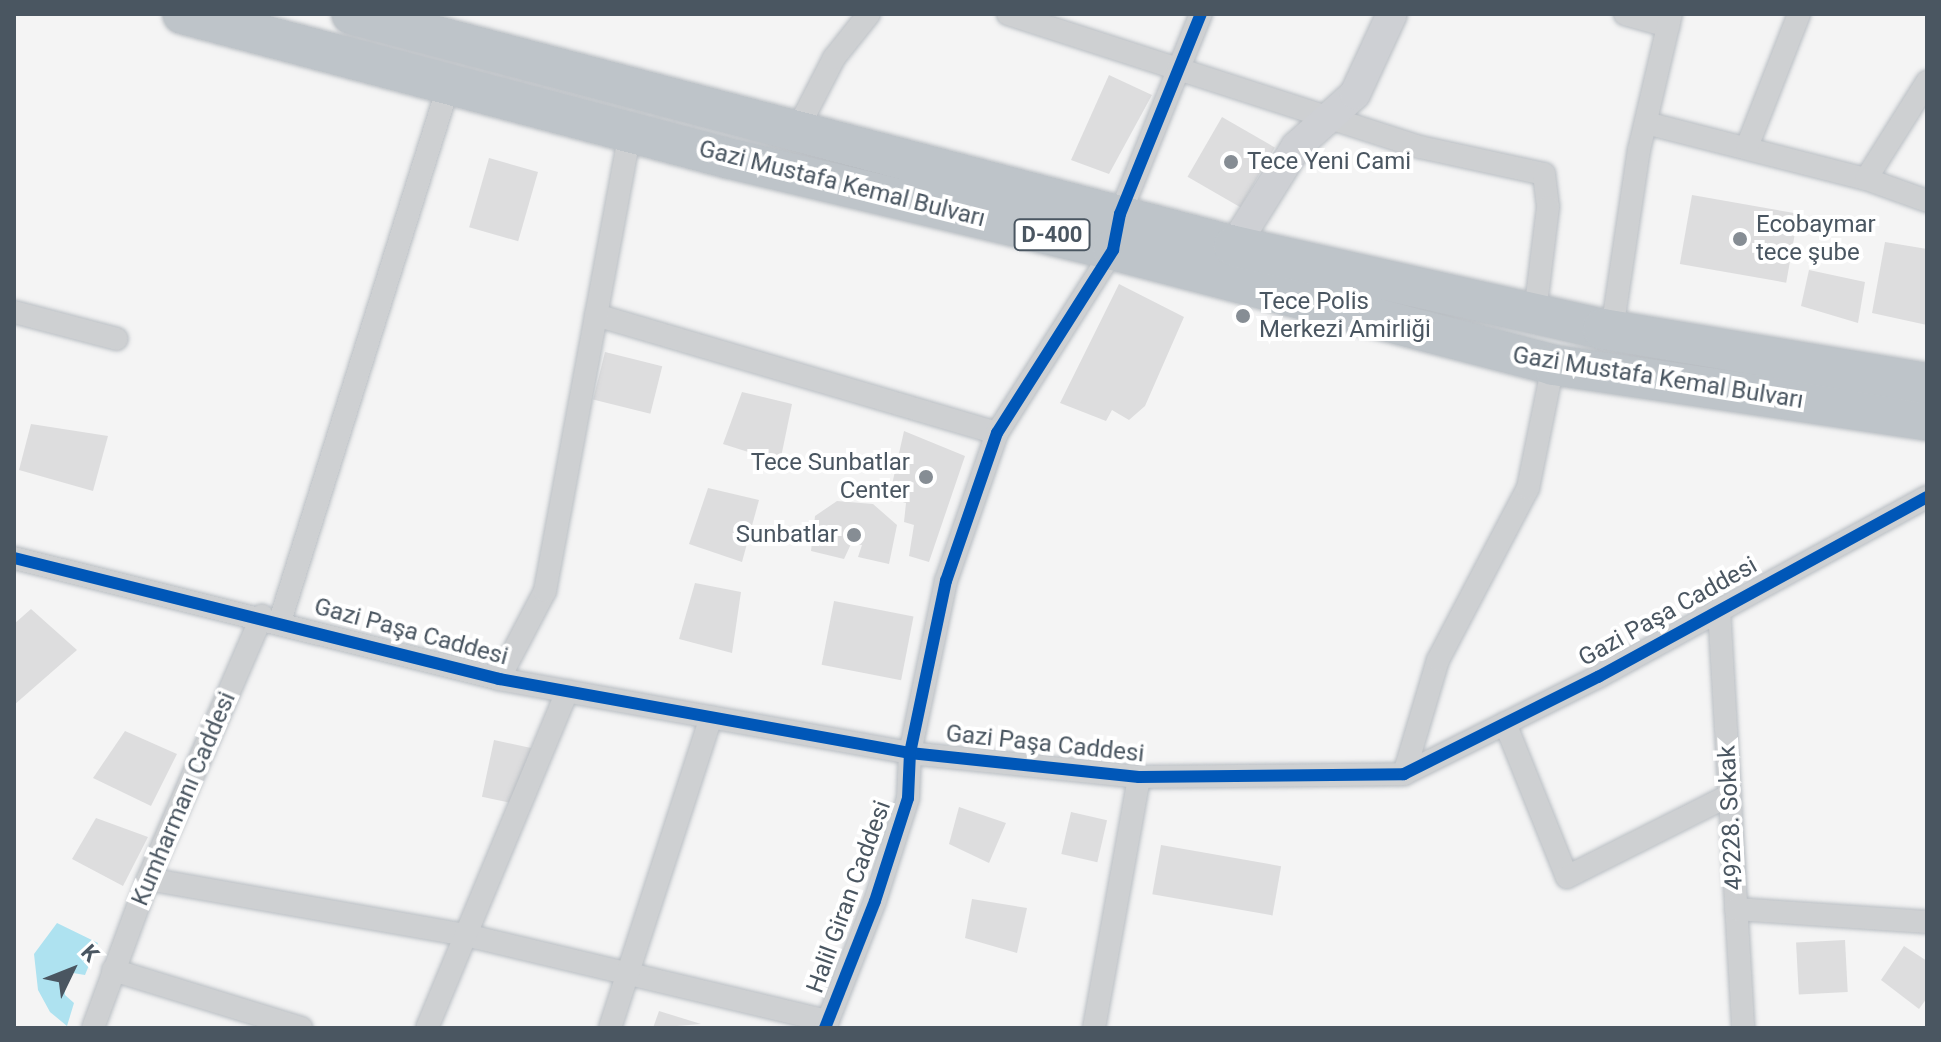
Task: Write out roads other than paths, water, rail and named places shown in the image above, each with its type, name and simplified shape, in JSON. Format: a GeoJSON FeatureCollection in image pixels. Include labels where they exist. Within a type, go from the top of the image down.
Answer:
{"type":"FeatureCollection","features":[{"type":"Feature","properties":{"kind":"highway","name":"Gazi Mustafa Kemal Bulvarı"},"geometry":{"type":"LineString","coordinates":[[183,14],[630,132],[1116,232],[1234,246],[1612,330],[1927,383]]}},
{"type":"Feature","properties":{"kind":"highway","name":"Gazi Mustafa Kemal Bulvarı"},"geometry":{"type":"LineString","coordinates":[[352,14],[397,20],[797,130],[1116,232],[1553,365],[1927,420]]}},
{"type":"Feature","properties":{"kind":"street"},"geometry":{"type":"LineString","coordinates":[[797,130],[834,58],[869,14]]}},
{"type":"Feature","properties":{"kind":"street"},"geometry":{"type":"LineString","coordinates":[[1008,14],[1420,147],[1544,174],[1548,207],[1535,313]]}},
{"type":"Feature","properties":{"kind":"street","name":"Halil Giran Caddesi"},"geometry":{"type":"LineString","coordinates":[[826,1024],[875,901],[908,798],[910,753],[946,581],[997,433],[1116,232],[1174,70],[1201,14]]}},
{"type":"Feature","properties":{"kind":"street"},"geometry":{"type":"LineString","coordinates":[[1234,246],[1296,147],[1355,94],[1392,14]]}},
{"type":"Feature","properties":{"kind":"street"},"geometry":{"type":"LineString","coordinates":[[1612,330],[1646,123],[1669,20],[1625,14]]}},
{"type":"Feature","properties":{"kind":"street"},"geometry":{"type":"LineString","coordinates":[[1747,147],[1799,14]]}},
{"type":"Feature","properties":{"kind":"street"},"geometry":{"type":"LineString","coordinates":[[1866,179],[1927,82]]}},
{"type":"Feature","properties":{"kind":"street","name":"Kumharmanı Caddesi"},"geometry":{"type":"LineString","coordinates":[[93,1028],[148,879],[271,618],[449,84]]}},
{"type":"Feature","properties":{"kind":"street"},"geometry":{"type":"LineString","coordinates":[[1646,123],[1866,179],[1927,201]]}},
{"type":"Feature","properties":{"kind":"street"},"geometry":{"type":"LineString","coordinates":[[499,679],[545,591],[630,132]]}},
{"type":"Feature","properties":{"kind":"street"},"geometry":{"type":"LineString","coordinates":[[14,312],[117,339]]}},
{"type":"Feature","properties":{"kind":"street"},"geometry":{"type":"LineString","coordinates":[[596,315],[997,433]]}},
{"type":"Feature","properties":{"kind":"street"},"geometry":{"type":"LineString","coordinates":[[1404,774],[1438,660],[1528,488],[1553,365]]}},
{"type":"Feature","properties":{"kind":"street","name":"Gazi Paşa Caddesi"},"geometry":{"type":"LineString","coordinates":[[14,558],[271,618],[499,679],[910,753],[1139,777],[1404,774],[1927,497]]}},
{"type":"Feature","properties":{"kind":"street","name":"49228. Sokak"},"geometry":{"type":"LineString","coordinates":[[1719,608],[1743,1028]]}},
{"type":"Feature","properties":{"kind":"street"},"geometry":{"type":"LineString","coordinates":[[427,1028],[567,691]]}},
{"type":"Feature","properties":{"kind":"street"},"geometry":{"type":"LineString","coordinates":[[610,1028],[711,717]]}},
{"type":"Feature","properties":{"kind":"street"},"geometry":{"type":"LineString","coordinates":[[1505,723],[1567,877],[1730,795]]}},
{"type":"Feature","properties":{"kind":"street"},"geometry":{"type":"LineString","coordinates":[[1094,1028],[1139,777]]}},
{"type":"Feature","properties":{"kind":"street"},"geometry":{"type":"LineString","coordinates":[[148,879],[466,935],[629,970],[826,1024]]}},
{"type":"Feature","properties":{"kind":"street"},"geometry":{"type":"LineString","coordinates":[[1736,909],[1927,922]]}},
{"type":"Feature","properties":{"kind":"street"},"geometry":{"type":"LineString","coordinates":[[113,970],[301,1028]]}},
{"type":"Feature","properties":{"kind":"water"},"geometry":{"type":"Polygon","coordinates":[[[57,923],[98,943],[85,975],[73,973],[64,980],[65,995],[74,1003],[67,1026],[50,1012],[38,990],[34,954],[57,923]]]}},
{"type":"Feature","properties":{"kind":"place","name":"Tece Yeni Cami"},"geometry":{"type":"Point","coordinates":[1231,162]}},
{"type":"Feature","properties":{"kind":"place","name":"Ecobaymar tece şube"},"geometry":{"type":"Point","coordinates":[1740,239]}},
{"type":"Feature","properties":{"kind":"place","name":"Tece Polis Merkezi Amirliği"},"geometry":{"type":"Point","coordinates":[1243,316]}},
{"type":"Feature","properties":{"kind":"place","name":"Tece Sunbatlar Center"},"geometry":{"type":"Point","coordinates":[926,477]}},
{"type":"Feature","properties":{"kind":"place","name":"Sunbatlar"},"geometry":{"type":"Point","coordinates":[854,535]}}]}
